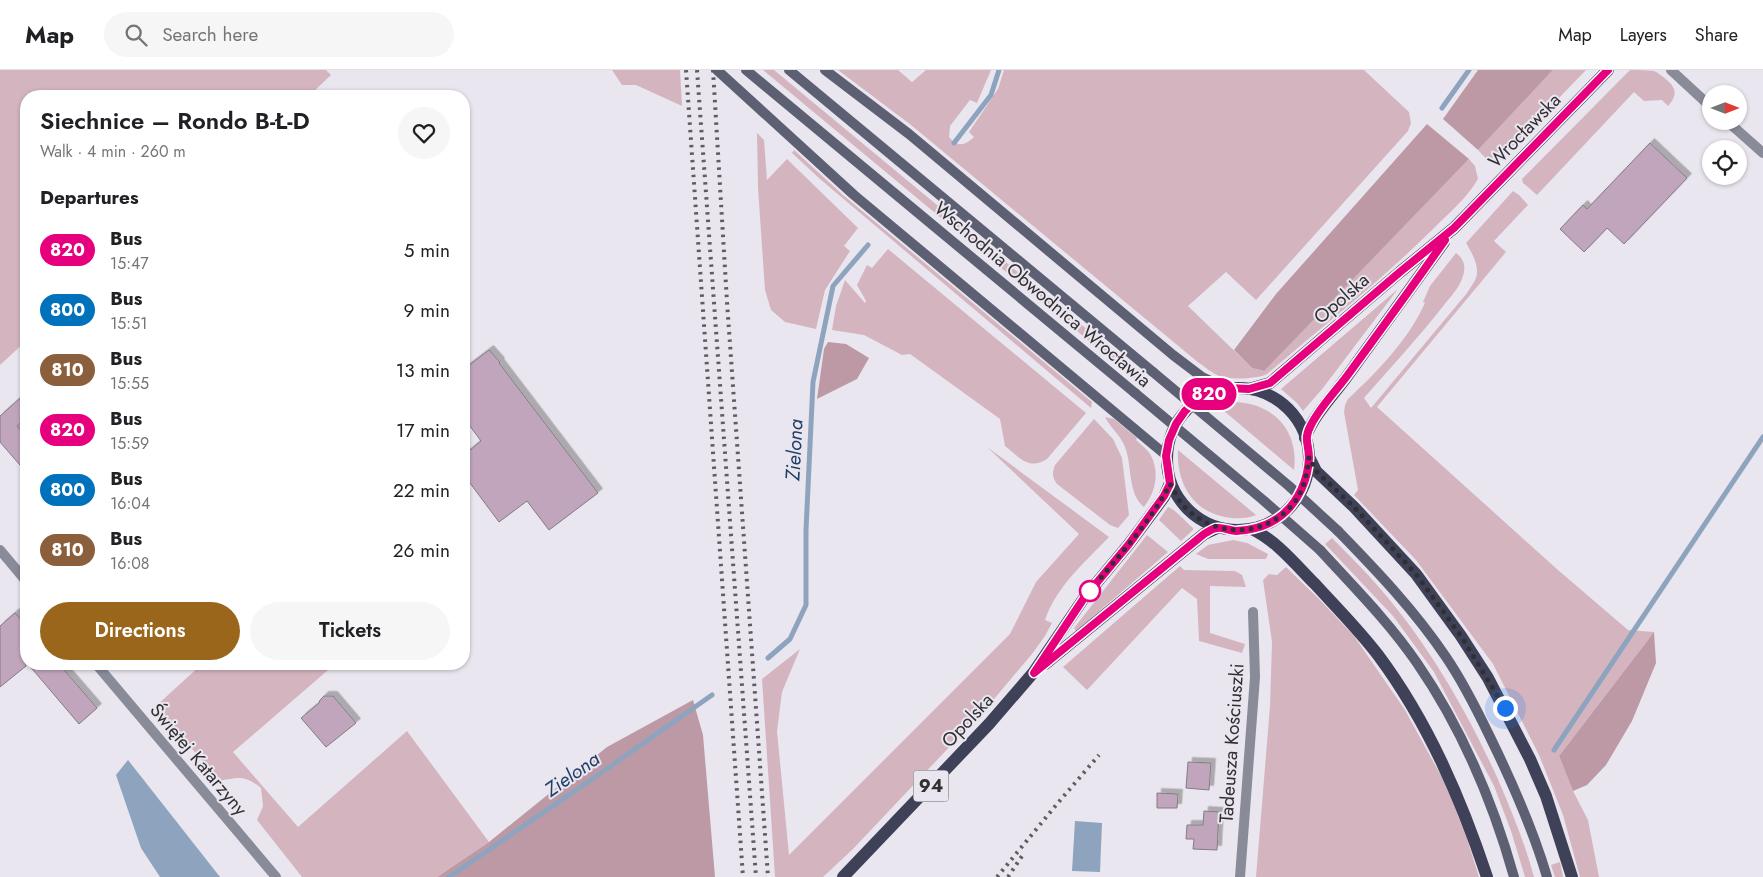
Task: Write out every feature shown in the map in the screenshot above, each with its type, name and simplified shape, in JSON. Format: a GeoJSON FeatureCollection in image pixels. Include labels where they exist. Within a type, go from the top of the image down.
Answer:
{"type":"FeatureCollection","features":[{"type":"Feature","properties":{"kind":"main road"},"geometry":{"type":"LineString","coordinates":[[717,70],[854,195],[1166,456]]}},
{"type":"Feature","properties":{"kind":"main road","name":"Wschodnia Obwodnica Wrocławia"},"geometry":{"type":"LineString","coordinates":[[746,70],[1263,500],[1320,550],[1394,633],[1417,663],[1443,706],[1484,788],[1504,840],[1514,877]]}},
{"type":"Feature","properties":{"kind":"main road","name":"Wschodnia Obwodnica Wrocławia"},"geometry":{"type":"LineString","coordinates":[[789,70],[1272,472],[1338,531],[1380,573],[1447,658],[1476,708],[1536,844],[1547,877]]}},
{"type":"Feature","properties":{"kind":"main road"},"geometry":{"type":"LineString","coordinates":[[825,70],[909,134],[1173,355],[1202,377],[1228,388],[1249,389],[1273,398],[1293,415],[1305,438],[1309,457],[1316,471],[1354,507],[1416,574],[1475,657],[1505,708],[1530,759],[1546,796],[1572,877]]}},
{"type":"Feature","properties":{"kind":"main road","name":"Wrocławska"},"geometry":{"type":"LineString","coordinates":[[1488,194],[1608,70]]}},
{"type":"Feature","properties":{"kind":"main road","name":"Opolska"},"geometry":{"type":"LineString","coordinates":[[1249,389],[1270,383],[1454,228],[1488,194]]}},
{"type":"Feature","properties":{"kind":"main road","name":"Opolska"},"geometry":{"type":"LineString","coordinates":[[1305,438],[1310,426],[1326,402],[1346,378],[1454,228]]}},
{"type":"Feature","properties":{"kind":"main road"},"geometry":{"type":"LineString","coordinates":[[1228,388],[1204,396],[1185,411],[1176,424],[1169,440],[1166,456],[1170,484],[1181,503],[1197,518],[1217,528],[1235,531],[1252,529],[1268,524],[1282,515],[1294,503],[1302,489],[1307,474],[1309,457]]}},
{"type":"Feature","properties":{"kind":"main road","name":"Opolska"},"geometry":{"type":"LineString","coordinates":[[843,877],[989,724],[1034,673],[1084,598],[1129,544],[1164,496],[1170,484]]}},
{"type":"Feature","properties":{"kind":"main road","name":"Opolska"},"geometry":{"type":"LineString","coordinates":[[1034,673],[1204,534],[1217,528]]}},
{"type":"Feature","properties":{"kind":"main road"},"geometry":{"type":"LineString","coordinates":[[1252,529],[1264,535],[1288,556],[1348,621],[1389,670],[1433,743],[1456,792],[1487,877]]}},
{"type":"Feature","properties":{"kind":"street"},"geometry":{"type":"LineString","coordinates":[[1671,70],[1702,99]]}},
{"type":"Feature","properties":{"kind":"street"},"geometry":{"type":"LineString","coordinates":[[1737,130],[1763,154]]}},
{"type":"Feature","properties":{"kind":"street"},"geometry":{"type":"LineString","coordinates":[[0,550],[20,574]]}},
{"type":"Feature","properties":{"kind":"street","name":"Tadeusza Kościuszki"},"geometry":{"type":"LineString","coordinates":[[1240,877],[1255,677],[1253,612]]}},
{"type":"Feature","properties":{"kind":"street","name":"Świętej Katarzyny"},"geometry":{"type":"LineString","coordinates":[[101,670],[276,877]]}},
{"type":"Feature","properties":{"kind":"shaded area"},"geometry":{"type":"Polygon","coordinates":[[[0,70],[326,70],[331,75],[315,90],[20,90],[20,347],[0,365],[0,70]]]}},
{"type":"Feature","properties":{"kind":"shaded area"},"geometry":{"type":"Polygon","coordinates":[[[612,70],[680,70],[682,106],[636,85],[622,85],[612,70]]]}},
{"type":"Feature","properties":{"kind":"shaded area"},"geometry":{"type":"Polygon","coordinates":[[[763,70],[774,70],[1147,379],[1142,385],[763,70]]]}},
{"type":"Feature","properties":{"kind":"shaded area"},"geometry":{"type":"Polygon","coordinates":[[[838,70],[898,70],[912,82],[926,70],[991,70],[977,103],[970,100],[950,126],[949,137],[958,144],[964,144],[974,137],[969,132],[998,89],[1004,70],[1364,70],[1409,112],[1411,123],[1408,131],[1256,300],[1226,272],[1188,306],[1252,368],[1263,371],[1469,159],[1475,166],[1478,179],[1458,205],[1374,284],[1267,374],[1250,378],[1224,377],[1219,376],[1199,363],[911,125],[838,70]]]}},
{"type":"Feature","properties":{"kind":"shaded area"},"geometry":{"type":"Polygon","coordinates":[[[1478,70],[1553,70],[1478,150],[1443,119],[1478,70]]]}},
{"type":"Feature","properties":{"kind":"shaded area"},"geometry":{"type":"Polygon","coordinates":[[[1553,70],[1586,70],[1503,156],[1495,160],[1486,158],[1478,150],[1553,70]]]}},
{"type":"Feature","properties":{"kind":"shaded area"},"geometry":{"type":"Polygon","coordinates":[[[1630,70],[1654,71],[1662,76],[1670,83],[1674,90],[1675,93],[1671,102],[1668,106],[1662,100],[1644,101],[1634,92],[1537,195],[1523,183],[1522,179],[1630,70]]]}},
{"type":"Feature","properties":{"kind":"shaded area"},"geometry":{"type":"Polygon","coordinates":[[[1427,124],[1469,159],[1264,371],[1252,368],[1234,350],[1276,294],[1427,124]]]}},
{"type":"Feature","properties":{"kind":"shaded area"},"geometry":{"type":"Polygon","coordinates":[[[757,133],[764,140],[767,180],[787,159],[858,228],[844,246],[850,251],[825,290],[816,329],[785,322],[771,310],[765,290],[758,188],[757,133]]]}},
{"type":"Feature","properties":{"kind":"shaded area"},"geometry":{"type":"Polygon","coordinates":[[[794,150],[843,195],[1092,402],[1091,408],[820,179],[792,153],[794,150]]]}},
{"type":"Feature","properties":{"kind":"shaded area"},"geometry":{"type":"Polygon","coordinates":[[[1513,191],[1528,205],[1494,241],[1506,252],[1377,407],[1558,570],[1628,630],[1654,632],[1559,756],[1573,791],[1588,820],[1599,877],[1580,877],[1563,815],[1539,755],[1493,664],[1416,560],[1354,495],[1358,490],[1344,412],[1348,399],[1381,366],[1410,330],[1425,303],[1423,302],[1430,286],[1456,253],[1463,260],[1464,266],[1460,284],[1425,329],[1364,398],[1371,408],[1467,293],[1476,278],[1477,269],[1466,243],[1513,191]]]}},
{"type":"Feature","properties":{"kind":"shaded area"},"geometry":{"type":"Polygon","coordinates":[[[888,249],[1086,413],[1047,459],[1035,464],[1020,458],[1005,446],[1000,419],[910,354],[902,355],[864,335],[832,330],[836,306],[845,280],[865,303],[866,301],[857,285],[867,265],[872,268],[888,249]]]}},
{"type":"Feature","properties":{"kind":"shaded area"},"geometry":{"type":"Polygon","coordinates":[[[1398,289],[1323,388],[1303,411],[1281,389],[1398,289]]]}},
{"type":"Feature","properties":{"kind":"shaded area"},"geometry":{"type":"Polygon","coordinates":[[[828,342],[846,344],[869,358],[857,379],[817,399],[824,349],[828,342]]]}},
{"type":"Feature","properties":{"kind":"shaded area"},"geometry":{"type":"Polygon","coordinates":[[[1236,402],[1262,408],[1281,422],[1288,432],[1292,443],[1295,456],[1294,470],[1217,405],[1236,402]]]}},
{"type":"Feature","properties":{"kind":"shaded area"},"geometry":{"type":"Polygon","coordinates":[[[1105,417],[1114,419],[1137,438],[1136,440],[1149,452],[1153,461],[1156,474],[1154,488],[1144,507],[1135,495],[1124,445],[1105,417]]]}},
{"type":"Feature","properties":{"kind":"shaded area"},"geometry":{"type":"Polygon","coordinates":[[[1094,419],[1113,439],[1122,458],[1129,515],[1118,528],[1110,525],[1057,484],[1053,477],[1055,465],[1094,419]]]}},
{"type":"Feature","properties":{"kind":"shaded area"},"geometry":{"type":"Polygon","coordinates":[[[987,447],[1109,537],[1072,576],[1056,597],[1045,620],[1052,623],[1032,654],[989,705],[853,849],[823,877],[775,877],[762,679],[800,649],[782,692],[777,731],[789,855],[1010,634],[1036,582],[1079,534],[987,447]]]}},
{"type":"Feature","properties":{"kind":"shaded area"},"geometry":{"type":"Polygon","coordinates":[[[1178,450],[1256,515],[1245,518],[1229,518],[1213,514],[1203,508],[1188,493],[1183,483],[1178,462],[1178,450]]]}},
{"type":"Feature","properties":{"kind":"shaded area"},"geometry":{"type":"Polygon","coordinates":[[[1168,507],[1193,528],[1181,541],[1159,520],[1168,507]]]}},
{"type":"Feature","properties":{"kind":"shaded area"},"geometry":{"type":"Polygon","coordinates":[[[1147,535],[1168,552],[1076,631],[1074,628],[1147,535]]]}},
{"type":"Feature","properties":{"kind":"shaded area"},"geometry":{"type":"Polygon","coordinates":[[[1332,538],[1369,576],[1407,622],[1456,697],[1497,777],[1522,839],[1534,877],[1525,877],[1511,831],[1494,786],[1434,672],[1393,616],[1325,544],[1332,538]]]}},
{"type":"Feature","properties":{"kind":"shaded area"},"geometry":{"type":"Polygon","coordinates":[[[1233,540],[1247,543],[1268,554],[1266,559],[1208,559],[1196,554],[1208,545],[1233,540]]]}},
{"type":"Feature","properties":{"kind":"shaded area"},"geometry":{"type":"Polygon","coordinates":[[[1180,566],[1184,570],[1235,571],[1242,575],[1246,587],[1210,586],[1210,633],[1245,644],[1242,653],[1199,641],[1197,599],[1182,588],[1087,690],[1063,667],[1180,566]]]}},
{"type":"Feature","properties":{"kind":"shaded area"},"geometry":{"type":"Polygon","coordinates":[[[1286,567],[1354,636],[1405,710],[1446,785],[1467,839],[1479,877],[1256,877],[1270,706],[1272,642],[1263,580],[1269,574],[1277,575],[1286,567]]]}},
{"type":"Feature","properties":{"kind":"shaded area"},"geometry":{"type":"Polygon","coordinates":[[[1654,632],[1656,663],[1632,721],[1606,765],[1587,785],[1573,791],[1559,756],[1654,632]]]}},
{"type":"Feature","properties":{"kind":"shaded area"},"geometry":{"type":"Polygon","coordinates":[[[195,670],[328,670],[233,752],[298,827],[407,731],[489,842],[437,877],[302,877],[257,820],[263,806],[261,788],[242,778],[219,781],[156,706],[195,670]]]}},
{"type":"Feature","properties":{"kind":"shaded area"},"geometry":{"type":"Polygon","coordinates":[[[693,700],[703,735],[715,877],[437,877],[489,842],[607,747],[693,700]]]}},
{"type":"Feature","properties":{"kind":"shaded area"},"geometry":{"type":"Polygon","coordinates":[[[1560,862],[1563,877],[1555,877],[1551,865],[1560,862]]]}},
{"type":"Feature","properties":{"kind":"water"},"geometry":{"type":"Polygon","coordinates":[[[128,760],[220,877],[160,877],[141,848],[116,775],[128,760]]]}},
{"type":"Feature","properties":{"kind":"water"},"geometry":{"type":"Polygon","coordinates":[[[1075,821],[1102,823],[1100,872],[1072,871],[1075,821]]]}},
{"type":"Feature","properties":{"kind":"building"},"geometry":{"type":"Polygon","coordinates":[[[1650,143],[1687,178],[1624,244],[1607,228],[1584,252],[1560,229],[1583,205],[1587,209],[1650,143]]]}},
{"type":"Feature","properties":{"kind":"building"},"geometry":{"type":"Polygon","coordinates":[[[489,350],[598,493],[549,530],[527,501],[499,522],[470,483],[470,450],[481,441],[470,426],[470,364],[489,350]]]}},
{"type":"Feature","properties":{"kind":"building"},"geometry":{"type":"Polygon","coordinates":[[[20,398],[20,423],[17,426],[20,429],[20,465],[0,442],[0,416],[20,398]]]}},
{"type":"Feature","properties":{"kind":"building"},"geometry":{"type":"Polygon","coordinates":[[[15,613],[20,618],[21,670],[0,687],[0,626],[15,613]]]}},
{"type":"Feature","properties":{"kind":"building"},"geometry":{"type":"Polygon","coordinates":[[[33,670],[64,670],[97,708],[79,724],[33,670]]]}},
{"type":"Feature","properties":{"kind":"building"},"geometry":{"type":"Polygon","coordinates":[[[324,696],[333,696],[356,723],[326,747],[301,718],[319,703],[324,696]]]}},
{"type":"Feature","properties":{"kind":"building"},"geometry":{"type":"Polygon","coordinates":[[[1188,762],[1211,763],[1209,790],[1186,788],[1188,762]]]}},
{"type":"Feature","properties":{"kind":"building"},"geometry":{"type":"Polygon","coordinates":[[[1157,793],[1178,794],[1177,808],[1157,808],[1157,793]]]}},
{"type":"Feature","properties":{"kind":"building"},"geometry":{"type":"Polygon","coordinates":[[[1204,811],[1219,812],[1217,850],[1193,849],[1194,839],[1186,839],[1187,825],[1203,825],[1204,811]]]}},
{"type":"Feature","properties":{"kind":"waterway","name":"Zielona"},"geometry":{"type":"LineString","coordinates":[[954,143],[991,95],[999,70]]}},
{"type":"Feature","properties":{"kind":"waterway"},"geometry":{"type":"LineString","coordinates":[[1442,108],[1469,70]]}},
{"type":"Feature","properties":{"kind":"waterway","name":"Zielona"},"geometry":{"type":"LineString","coordinates":[[768,658],[790,639],[806,605],[806,530],[813,382],[833,286],[868,245]]}},
{"type":"Feature","properties":{"kind":"waterway"},"geometry":{"type":"LineString","coordinates":[[1554,750],[1763,437]]}},
{"type":"Feature","properties":{"kind":"waterway","name":"Zielona"},"geometry":{"type":"LineString","coordinates":[[449,877],[712,695]]}},
{"type":"Feature","properties":{"kind":"railway"},"geometry":{"type":"LineString","coordinates":[[686,70],[743,877]]}},
{"type":"Feature","properties":{"kind":"railway"},"geometry":{"type":"LineString","coordinates":[[697,70],[756,877]]}},
{"type":"Feature","properties":{"kind":"railway"},"geometry":{"type":"LineString","coordinates":[[713,70],[727,302],[768,877]]}},
{"type":"Feature","properties":{"kind":"railway"},"geometry":{"type":"LineString","coordinates":[[997,877],[1099,755]]}},
{"type":"Feature","properties":{"kind":"railway"},"geometry":{"type":"LineString","coordinates":[[1008,877],[1022,856]]}},
{"type":"Feature","properties":{"kind":"bus line","name":"820"},"geometry":{"type":"LineString","coordinates":[[1445,240],[1310,426],[1305,438],[1309,457],[1307,474],[1302,489],[1294,503],[1282,515],[1268,524],[1252,529],[1235,531],[1217,528],[1204,534],[1034,673],[1084,598],[1129,544],[1164,496],[1170,484],[1166,456],[1169,440],[1176,424],[1185,411],[1197,400],[1212,393],[1228,388],[1249,389],[1270,383],[1454,228],[1608,70]]}},
{"type":"Feature","properties":{"kind":"route"},"geometry":{"type":"LineString","coordinates":[[1090,591],[1129,544],[1164,496],[1170,484],[1181,503],[1197,518],[1217,528],[1235,531],[1252,529],[1268,524],[1282,515],[1294,503],[1302,489],[1307,474],[1309,457],[1316,471],[1354,507],[1416,574],[1461,636],[1505,708]]}}]}
